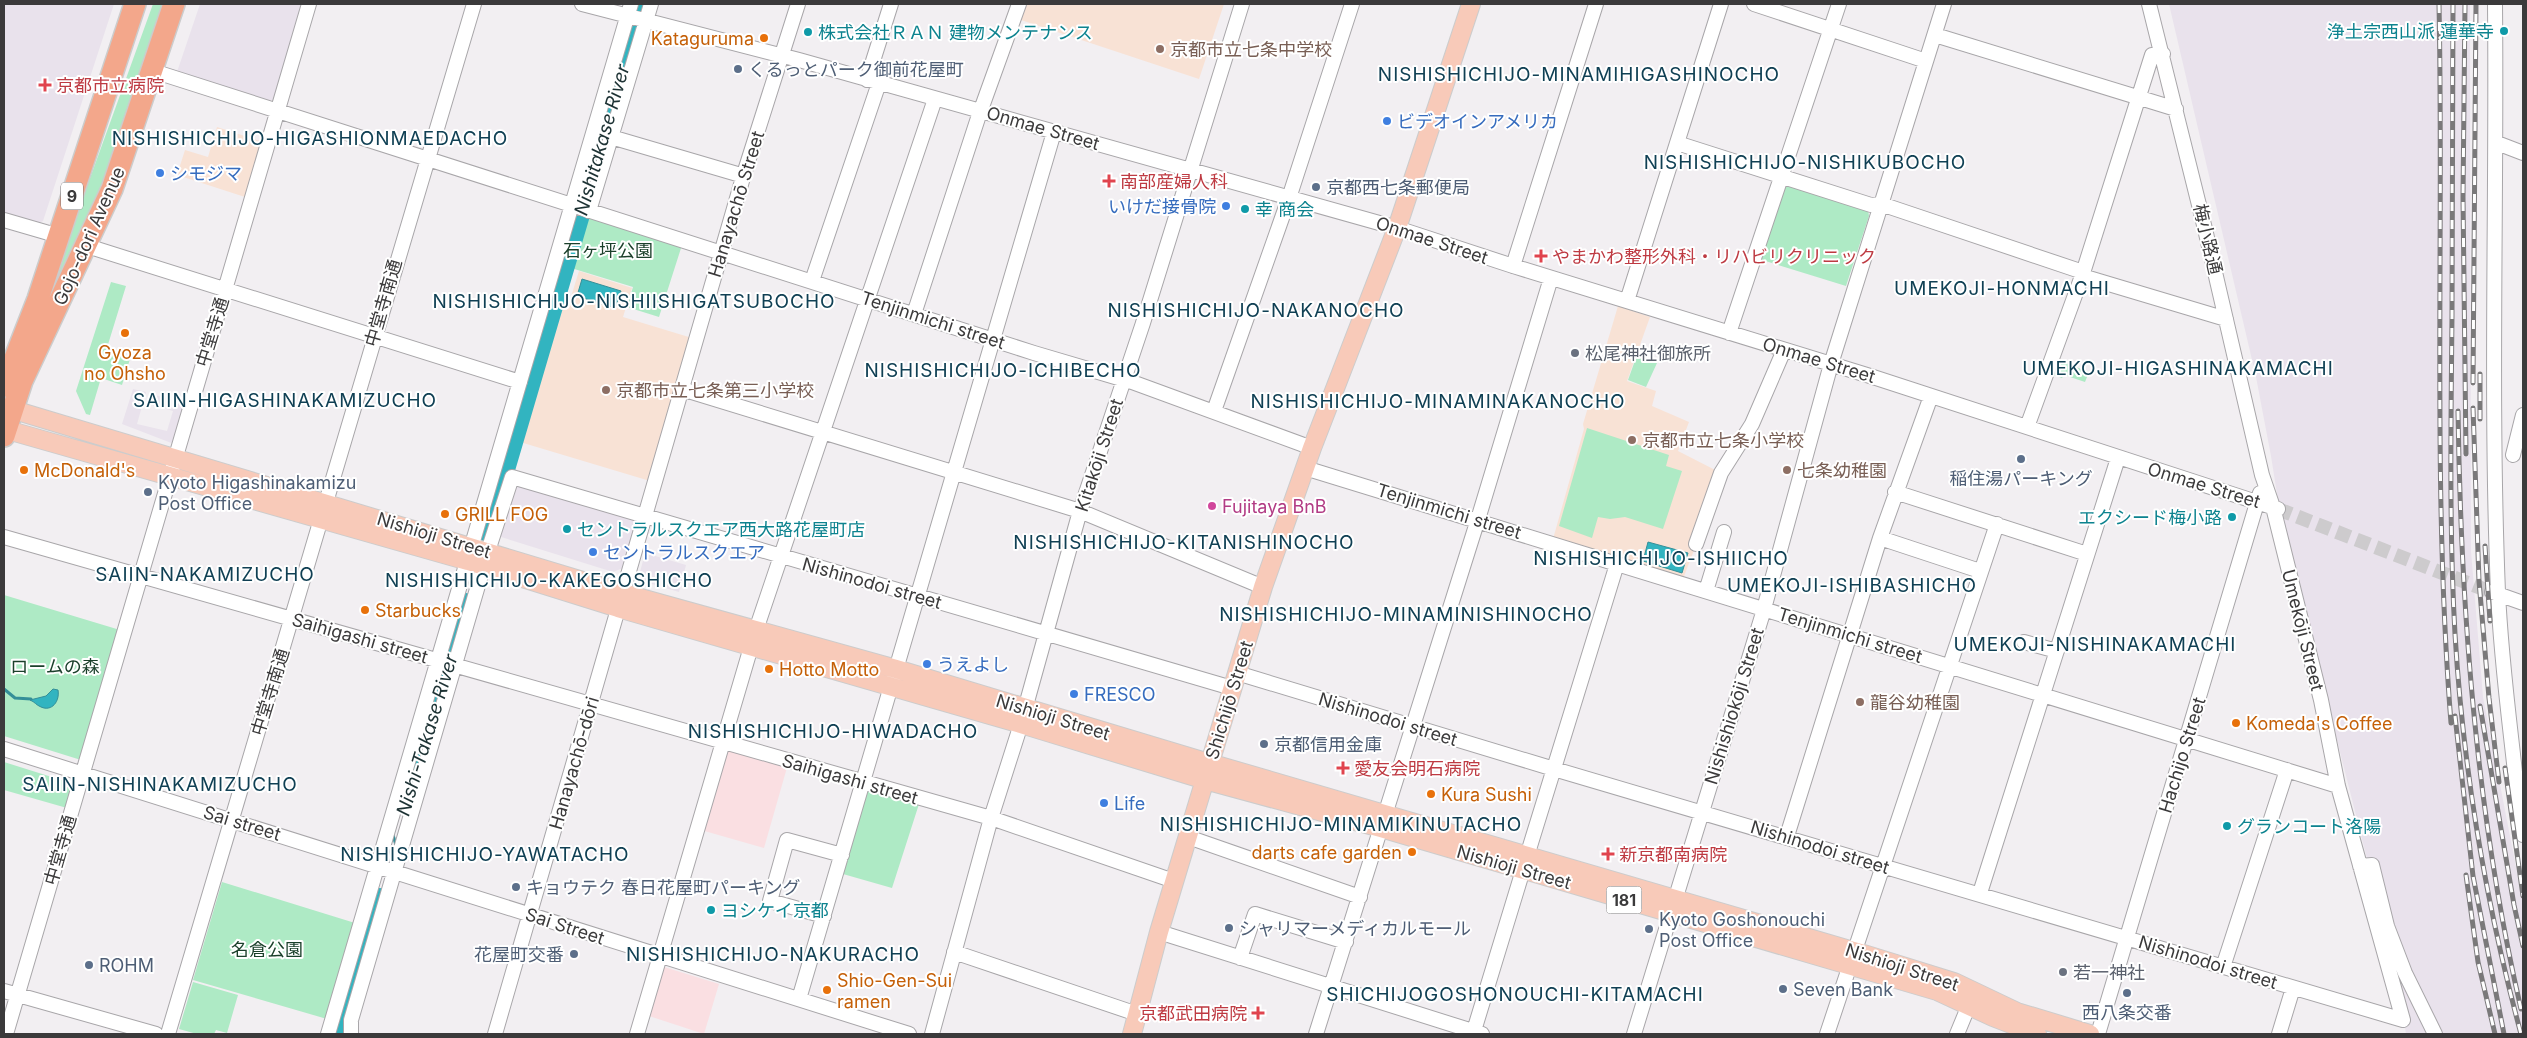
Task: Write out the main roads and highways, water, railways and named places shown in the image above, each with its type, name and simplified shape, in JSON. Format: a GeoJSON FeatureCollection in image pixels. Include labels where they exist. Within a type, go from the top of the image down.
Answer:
{"type":"FeatureCollection","features":[{"type":"Feature","properties":{"kind":"highway","name":"Gojo-dori Avenue"},"geometry":{"type":"LineString","coordinates":[[4,386],[38,299],[135,4]]}},
{"type":"Feature","properties":{"kind":"highway","name":"Gojo-dori Avenue"},"geometry":{"type":"LineString","coordinates":[[6,422],[22,382],[112,189],[174,4]]}},
{"type":"Feature","properties":{"kind":"main road","name":"Shichijō Street"},"geometry":{"type":"LineString","coordinates":[[1132,1034],[1174,880],[1263,587],[1312,448],[1397,228],[1468,5]]}},
{"type":"Feature","properties":{"kind":"main road","name":"Nishioji Street"},"geometry":{"type":"LineString","coordinates":[[6,422],[174,458],[324,511],[621,600],[754,637],[896,668],[1023,716]]}},
{"type":"Feature","properties":{"kind":"main road","name":"Nishioji Street"},"geometry":{"type":"LineString","coordinates":[[6,422],[169,476],[324,511]]}},
{"type":"Feature","properties":{"kind":"main road","name":"Nishioji Street"},"geometry":{"type":"LineString","coordinates":[[754,637],[892,686],[1023,716],[1852,959],[1937,991],[2037,1034]]}},
{"type":"Feature","properties":{"kind":"main road","name":"Nishioji Street"},"geometry":{"type":"LineString","coordinates":[[1852,959],[1932,975],[1975,991],[2018,1012],[2090,1034]]}},
{"type":"Feature","properties":{"kind":"water"},"geometry":{"type":"Polygon","coordinates":[[[582,279],[621,291],[615,308],[577,296],[582,279]]]}},
{"type":"Feature","properties":{"kind":"water"},"geometry":{"type":"Polygon","coordinates":[[[1648,542],[1688,553],[1682,573],[1643,561],[1648,542]]]}},
{"type":"Feature","properties":{"kind":"water"},"geometry":{"type":"Polygon","coordinates":[[[53,689],[58,690],[58,698],[52,707],[41,707],[30,700],[46,696],[53,689]]]}},
{"type":"Feature","properties":{"kind":"waterway","name":"Nishitakase River"},"geometry":{"type":"LineString","coordinates":[[486,534],[642,4]]}},
{"type":"Feature","properties":{"kind":"waterway","name":"Nishi-Takase River"},"geometry":{"type":"LineString","coordinates":[[409,798],[466,603]]}},
{"type":"Feature","properties":{"kind":"waterway"},"geometry":{"type":"LineString","coordinates":[[4,689],[15,698],[31,699]]}},
{"type":"Feature","properties":{"kind":"waterway","name":"Nishi-Takase River"},"geometry":{"type":"LineString","coordinates":[[393,835],[396,845]]}},
{"type":"Feature","properties":{"kind":"waterway","name":"Nishi-Takase River"},"geometry":{"type":"LineString","coordinates":[[342,1034],[344,1015],[380,898]]}},
{"type":"Feature","properties":{"kind":"waterway","name":"Nishi-Takase River"},"geometry":{"type":"LineString","coordinates":[[351,974],[354,983]]}},
{"type":"Feature","properties":{"kind":"tunnel"},"geometry":{"type":"LineString","coordinates":[[2278,509],[2491,592]]}},
{"type":"Feature","properties":{"kind":"railway"},"geometry":{"type":"LineString","coordinates":[[2439,4],[2440,453],[2445,633],[2451,723]]}},
{"type":"Feature","properties":{"kind":"railway"},"geometry":{"type":"LineString","coordinates":[[2453,4],[2451,475],[2455,634],[2464,735],[2478,836],[2497,936],[2521,1034]]}},
{"type":"Feature","properties":{"kind":"railway"},"geometry":{"type":"LineString","coordinates":[[2465,4],[2463,197],[2466,454]]}},
{"type":"Feature","properties":{"kind":"railway"},"geometry":{"type":"LineString","coordinates":[[2473,383],[2476,4]]}},
{"type":"Feature","properties":{"kind":"railway"},"geometry":{"type":"LineString","coordinates":[[2480,374],[2480,419]]}},
{"type":"Feature","properties":{"kind":"railway"},"geometry":{"type":"LineString","coordinates":[[2473,408],[2479,581],[2489,698],[2499,782]]}},
{"type":"Feature","properties":{"kind":"railway"},"geometry":{"type":"LineString","coordinates":[[2458,411],[2463,562],[2474,712],[2493,862],[2505,936],[2521,1009]]}},
{"type":"Feature","properties":{"kind":"railway"},"geometry":{"type":"LineString","coordinates":[[2485,546],[2490,621]]}},
{"type":"Feature","properties":{"kind":"railway"},"geometry":{"type":"LineString","coordinates":[[2480,706],[2514,905],[2523,946]]}},
{"type":"Feature","properties":{"kind":"railway"},"geometry":{"type":"LineString","coordinates":[[2455,716],[2473,876],[2504,1034]]}},
{"type":"Feature","properties":{"kind":"railway"},"geometry":{"type":"LineString","coordinates":[[2505,768],[2523,896]]}},
{"type":"Feature","properties":{"kind":"railway"},"geometry":{"type":"LineString","coordinates":[[2466,875],[2478,962],[2495,1034]]}},
{"type":"Feature","properties":{"kind":"place","name":"浄土宗西山派 蓮華寺"},"geometry":{"type":"Point","coordinates":[2504,31]}},
{"type":"Feature","properties":{"kind":"place","name":"株式会社ＲＡＮ 建物メンテナンス"},"geometry":{"type":"Point","coordinates":[808,32]}},
{"type":"Feature","properties":{"kind":"place","name":"Kataguruma"},"geometry":{"type":"Point","coordinates":[764,38]}},
{"type":"Feature","properties":{"kind":"place","name":"京都市立七条中学校"},"geometry":{"type":"Point","coordinates":[1160,49]}},
{"type":"Feature","properties":{"kind":"place","name":"くるっとパーク御前花屋町"},"geometry":{"type":"Point","coordinates":[738,69]}},
{"type":"Feature","properties":{"kind":"place","name":"京都市立病院"},"geometry":{"type":"Point","coordinates":[45,85]}},
{"type":"Feature","properties":{"kind":"place","name":"ビデオインアメリカ"},"geometry":{"type":"Point","coordinates":[1387,121]}},
{"type":"Feature","properties":{"kind":"place","name":"シモジマ"},"geometry":{"type":"Point","coordinates":[160,173]}},
{"type":"Feature","properties":{"kind":"place","name":"南部産婦人科"},"geometry":{"type":"Point","coordinates":[1109,181]}},
{"type":"Feature","properties":{"kind":"place","name":"京都西七条郵便局"},"geometry":{"type":"Point","coordinates":[1316,187]}},
{"type":"Feature","properties":{"kind":"place","name":"いけだ接骨院"},"geometry":{"type":"Point","coordinates":[1226,206]}},
{"type":"Feature","properties":{"kind":"place","name":"幸 商会"},"geometry":{"type":"Point","coordinates":[1245,209]}},
{"type":"Feature","properties":{"kind":"place","name":"やまかわ整形外科・リハビリクリニック"},"geometry":{"type":"Point","coordinates":[1541,256]}},
{"type":"Feature","properties":{"kind":"place","name":"Gyoza no Ohsho"},"geometry":{"type":"Point","coordinates":[125,333]}},
{"type":"Feature","properties":{"kind":"place","name":"松尾神社御旅所"},"geometry":{"type":"Point","coordinates":[1575,353]}},
{"type":"Feature","properties":{"kind":"place","name":"京都市立七条第三小学校"},"geometry":{"type":"Point","coordinates":[606,390]}},
{"type":"Feature","properties":{"kind":"place","name":"京都市立七条小学校"},"geometry":{"type":"Point","coordinates":[1632,440]}},
{"type":"Feature","properties":{"kind":"place","name":"稲住湯パーキング"},"geometry":{"type":"Point","coordinates":[2021,459]}},
{"type":"Feature","properties":{"kind":"place","name":"McDonald's"},"geometry":{"type":"Point","coordinates":[24,470]}},
{"type":"Feature","properties":{"kind":"place","name":"七条幼稚園"},"geometry":{"type":"Point","coordinates":[1787,470]}},
{"type":"Feature","properties":{"kind":"place","name":"Kyoto Higashinakamizu Post Office"},"geometry":{"type":"Point","coordinates":[148,492]}},
{"type":"Feature","properties":{"kind":"place","name":"Fujitaya BnB"},"geometry":{"type":"Point","coordinates":[1212,506]}},
{"type":"Feature","properties":{"kind":"place","name":"GRILL FOG"},"geometry":{"type":"Point","coordinates":[445,514]}},
{"type":"Feature","properties":{"kind":"place","name":"エクシード梅小路"},"geometry":{"type":"Point","coordinates":[2232,517]}},
{"type":"Feature","properties":{"kind":"place","name":"セントラルスクエア西大路花屋町店"},"geometry":{"type":"Point","coordinates":[567,529]}},
{"type":"Feature","properties":{"kind":"place","name":"セントラルスクエア"},"geometry":{"type":"Point","coordinates":[593,552]}},
{"type":"Feature","properties":{"kind":"place","name":"Starbucks"},"geometry":{"type":"Point","coordinates":[365,610]}},
{"type":"Feature","properties":{"kind":"place","name":"うえよし"},"geometry":{"type":"Point","coordinates":[927,664]}},
{"type":"Feature","properties":{"kind":"place","name":"Hotto Motto"},"geometry":{"type":"Point","coordinates":[769,669]}},
{"type":"Feature","properties":{"kind":"place","name":"FRESCO"},"geometry":{"type":"Point","coordinates":[1074,694]}},
{"type":"Feature","properties":{"kind":"place","name":"龍谷幼稚園"},"geometry":{"type":"Point","coordinates":[1860,702]}},
{"type":"Feature","properties":{"kind":"place","name":"Komeda's Coffee"},"geometry":{"type":"Point","coordinates":[2236,723]}},
{"type":"Feature","properties":{"kind":"place","name":"京都信用金庫"},"geometry":{"type":"Point","coordinates":[1264,744]}},
{"type":"Feature","properties":{"kind":"place","name":"愛友会明石病院"},"geometry":{"type":"Point","coordinates":[1343,768]}},
{"type":"Feature","properties":{"kind":"place","name":"Kura Sushi"},"geometry":{"type":"Point","coordinates":[1431,794]}},
{"type":"Feature","properties":{"kind":"place","name":"Life"},"geometry":{"type":"Point","coordinates":[1104,803]}},
{"type":"Feature","properties":{"kind":"place","name":"グランコート洛陽"},"geometry":{"type":"Point","coordinates":[2227,826]}},
{"type":"Feature","properties":{"kind":"place","name":"darts cafe garden"},"geometry":{"type":"Point","coordinates":[1412,852]}},
{"type":"Feature","properties":{"kind":"place","name":"新京都南病院"},"geometry":{"type":"Point","coordinates":[1608,854]}},
{"type":"Feature","properties":{"kind":"place","name":"キョウテク 春日花屋町パーキング"},"geometry":{"type":"Point","coordinates":[516,887]}},
{"type":"Feature","properties":{"kind":"place","name":"ヨシケイ京都"},"geometry":{"type":"Point","coordinates":[711,910]}},
{"type":"Feature","properties":{"kind":"place","name":"シャリマーメディカルモール"},"geometry":{"type":"Point","coordinates":[1229,928]}},
{"type":"Feature","properties":{"kind":"place","name":"Kyoto Goshonouchi Post Office"},"geometry":{"type":"Point","coordinates":[1649,929]}},
{"type":"Feature","properties":{"kind":"place","name":"花屋町交番"},"geometry":{"type":"Point","coordinates":[574,954]}},
{"type":"Feature","properties":{"kind":"place","name":"ROHM"},"geometry":{"type":"Point","coordinates":[89,965]}},
{"type":"Feature","properties":{"kind":"place","name":"若一神社"},"geometry":{"type":"Point","coordinates":[2063,972]}},
{"type":"Feature","properties":{"kind":"place","name":"Seven Bank"},"geometry":{"type":"Point","coordinates":[1783,989]}},
{"type":"Feature","properties":{"kind":"place","name":"Shio-Gen-Sui ramen"},"geometry":{"type":"Point","coordinates":[827,990]}},
{"type":"Feature","properties":{"kind":"place","name":"西八条交番"},"geometry":{"type":"Point","coordinates":[2127,993]}},
{"type":"Feature","properties":{"kind":"place","name":"京都武田病院"},"geometry":{"type":"Point","coordinates":[1258,1013]}},
{"type":"Feature","properties":{"kind":"district","name":"NISHISHICHIJO-MINAMIHIGASHINOCHO"},"geometry":{"type":"Point","coordinates":[1579,74]}},
{"type":"Feature","properties":{"kind":"district","name":"NISHISHICHIJO-HIGASHIONMAEDACHO"},"geometry":{"type":"Point","coordinates":[310,138]}},
{"type":"Feature","properties":{"kind":"district","name":"NISHISHICHIJO-NISHIKUBOCHO"},"geometry":{"type":"Point","coordinates":[1805,162]}},
{"type":"Feature","properties":{"kind":"district","name":"UMEKOJI-HONMACHI"},"geometry":{"type":"Point","coordinates":[2002,288]}},
{"type":"Feature","properties":{"kind":"district","name":"NISHISHICHIJO-NISHIISHIGATSUBOCHO"},"geometry":{"type":"Point","coordinates":[634,301]}},
{"type":"Feature","properties":{"kind":"district","name":"NISHISHICHIJO-NAKANOCHO"},"geometry":{"type":"Point","coordinates":[1256,310]}},
{"type":"Feature","properties":{"kind":"district","name":"UMEKOJI-HIGASHINAKAMACHI"},"geometry":{"type":"Point","coordinates":[2178,368]}},
{"type":"Feature","properties":{"kind":"district","name":"NISHISHICHIJO-ICHIBECHO"},"geometry":{"type":"Point","coordinates":[1003,370]}},
{"type":"Feature","properties":{"kind":"district","name":"SAIIN-HIGASHINAKAMIZUCHO"},"geometry":{"type":"Point","coordinates":[285,400]}},
{"type":"Feature","properties":{"kind":"district","name":"NISHISHICHIJO-MINAMINAKANOCHO"},"geometry":{"type":"Point","coordinates":[1438,401]}},
{"type":"Feature","properties":{"kind":"district","name":"NISHISHICHIJO-KITANISHINOCHO"},"geometry":{"type":"Point","coordinates":[1184,542]}},
{"type":"Feature","properties":{"kind":"district","name":"NISHISHICHIJO-ISHIICHO"},"geometry":{"type":"Point","coordinates":[1661,558]}},
{"type":"Feature","properties":{"kind":"district","name":"SAIIN-NAKAMIZUCHO"},"geometry":{"type":"Point","coordinates":[205,574]}},
{"type":"Feature","properties":{"kind":"district","name":"NISHISHICHIJO-KAKEGOSHICHO"},"geometry":{"type":"Point","coordinates":[549,580]}},
{"type":"Feature","properties":{"kind":"district","name":"UMEKOJI-ISHIBASHICHO"},"geometry":{"type":"Point","coordinates":[1852,585]}},
{"type":"Feature","properties":{"kind":"district","name":"NISHISHICHIJO-MINAMINISHINOCHO"},"geometry":{"type":"Point","coordinates":[1406,614]}},
{"type":"Feature","properties":{"kind":"district","name":"UMEKOJI-NISHINAKAMACHI"},"geometry":{"type":"Point","coordinates":[2095,644]}},
{"type":"Feature","properties":{"kind":"district","name":"NISHISHICHIJO-HIWADACHO"},"geometry":{"type":"Point","coordinates":[833,731]}},
{"type":"Feature","properties":{"kind":"district","name":"SAIIN-NISHINAKAMIZUCHO"},"geometry":{"type":"Point","coordinates":[160,784]}},
{"type":"Feature","properties":{"kind":"district","name":"NISHISHICHIJO-MINAMIKINUTACHO"},"geometry":{"type":"Point","coordinates":[1341,824]}},
{"type":"Feature","properties":{"kind":"district","name":"NISHISHICHIJO-YAWATACHO"},"geometry":{"type":"Point","coordinates":[485,854]}},
{"type":"Feature","properties":{"kind":"district","name":"NISHISHICHIJO-NAKURACHO"},"geometry":{"type":"Point","coordinates":[773,954]}},
{"type":"Feature","properties":{"kind":"district","name":"SHICHIJOGOSHONOUCHI-KITAMACHI"},"geometry":{"type":"Point","coordinates":[1515,994]}},
{"type":"Feature","properties":{"kind":"park label","name":"石ヶ坪公園"},"geometry":{"type":"Point","coordinates":[608,250]}},
{"type":"Feature","properties":{"kind":"park label","name":"ロームの森"},"geometry":{"type":"Point","coordinates":[55,666]}},
{"type":"Feature","properties":{"kind":"park label","name":"名倉公園"},"geometry":{"type":"Point","coordinates":[267,949]}}]}
